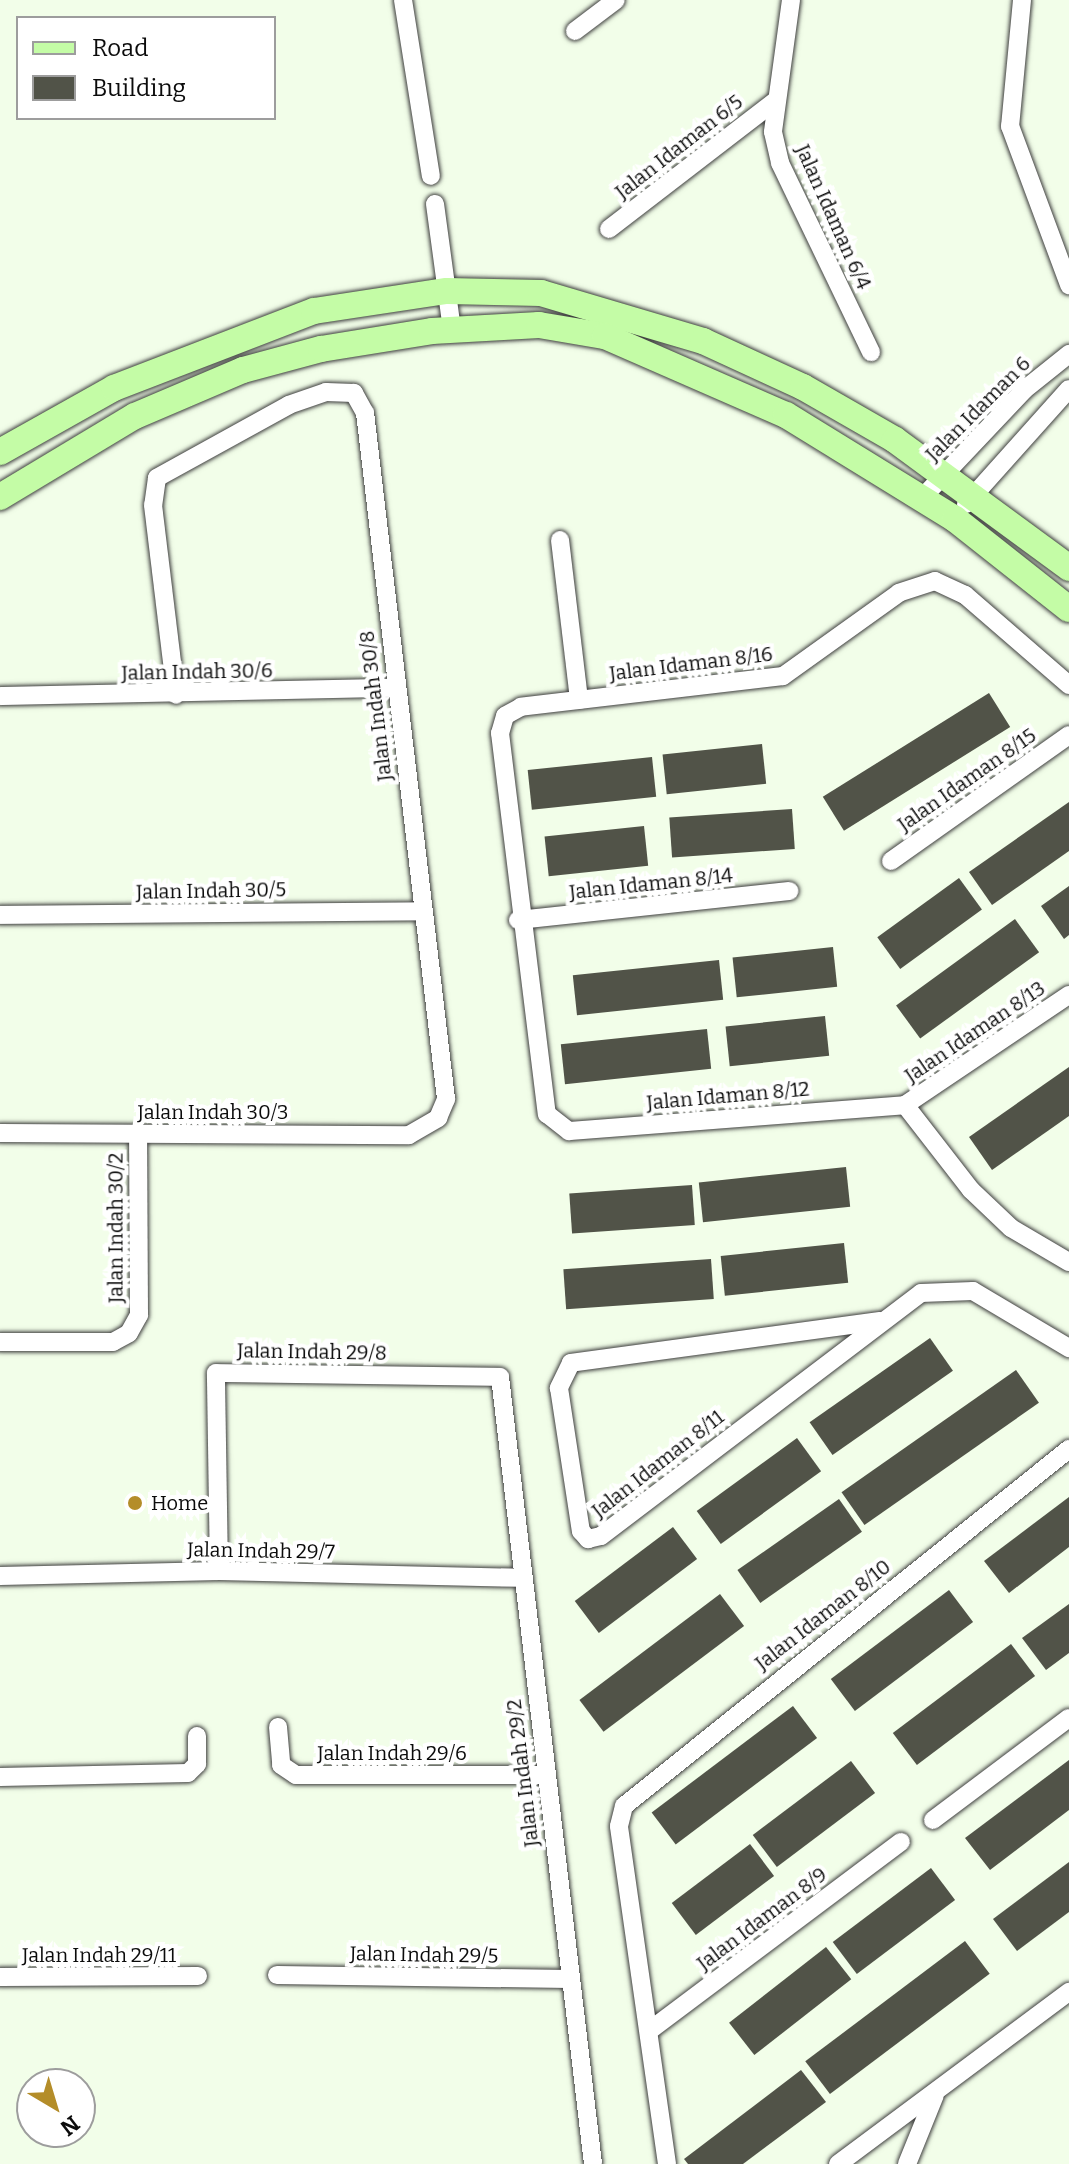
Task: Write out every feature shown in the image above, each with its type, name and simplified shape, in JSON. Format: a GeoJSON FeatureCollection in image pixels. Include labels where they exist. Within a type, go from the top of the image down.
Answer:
{"type":"FeatureCollection","features":[{"type":"Feature","properties":{"kind":"main road"},"geometry":{"type":"LineString","coordinates":[[0,452],[114,388],[228,339],[314,311],[447,291],[541,293],[703,341],[803,387],[943,475],[1069,568]]}},
{"type":"Feature","properties":{"kind":"main road"},"geometry":{"type":"LineString","coordinates":[[0,497],[135,416],[243,370],[321,349],[452,329],[539,325],[605,336],[786,415],[955,519],[1069,609]]}},
{"type":"Feature","properties":{"kind":"street"},"geometry":{"type":"LineString","coordinates":[[403,0],[431,176]]}},
{"type":"Feature","properties":{"kind":"street"},"geometry":{"type":"LineString","coordinates":[[575,31],[616,0]]}},
{"type":"Feature","properties":{"kind":"street","name":"Jalan Idaman 6/4"},"geometry":{"type":"LineString","coordinates":[[791,0],[775,101],[780,163],[871,352]]}},
{"type":"Feature","properties":{"kind":"street"},"geometry":{"type":"LineString","coordinates":[[1022,0],[1010,126],[1069,285]]}},
{"type":"Feature","properties":{"kind":"street","name":"Jalan Idaman 6/5"},"geometry":{"type":"LineString","coordinates":[[609,229],[775,101]]}},
{"type":"Feature","properties":{"kind":"street"},"geometry":{"type":"LineString","coordinates":[[435,204],[452,329]]}},
{"type":"Feature","properties":{"kind":"street","name":"Jalan Idaman 6"},"geometry":{"type":"LineString","coordinates":[[922,498],[1024,390],[1069,354]]}},
{"type":"Feature","properties":{"kind":"street"},"geometry":{"type":"LineString","coordinates":[[955,519],[1069,389]]}},
{"type":"Feature","properties":{"kind":"street","name":"Jalan Indah 30/8"},"geometry":{"type":"LineString","coordinates":[[176,695],[152,489],[157,478],[242,425],[326,392],[342,390],[363,402],[446,1099],[425,1128]]}},
{"type":"Feature","properties":{"kind":"street"},"geometry":{"type":"LineString","coordinates":[[560,540],[579,700]]}},
{"type":"Feature","properties":{"kind":"street","name":"Jalan Idaman 8/16"},"geometry":{"type":"LineString","coordinates":[[518,920],[500,733],[505,716],[521,707],[783,676],[899,593],[935,581],[965,595],[1069,685]]}},
{"type":"Feature","properties":{"kind":"street","name":"Jalan Indah 30/6"},"geometry":{"type":"LineString","coordinates":[[0,696],[176,695],[395,688]]}},
{"type":"Feature","properties":{"kind":"street","name":"Jalan Idaman 8/15"},"geometry":{"type":"LineString","coordinates":[[891,861],[1069,735]]}},
{"type":"Feature","properties":{"kind":"street","name":"Jalan Idaman 8/14"},"geometry":{"type":"LineString","coordinates":[[518,920],[789,891]]}},
{"type":"Feature","properties":{"kind":"street","name":"Jalan Indah 30/5"},"geometry":{"type":"LineString","coordinates":[[0,915],[422,911]]}},
{"type":"Feature","properties":{"kind":"street","name":"Jalan Idaman 8/12"},"geometry":{"type":"LineString","coordinates":[[518,920],[547,1114],[556,1124],[569,1131],[905,1105]]}},
{"type":"Feature","properties":{"kind":"street","name":"Jalan Idaman 8/13"},"geometry":{"type":"LineString","coordinates":[[905,1105],[1069,995]]}},
{"type":"Feature","properties":{"kind":"street"},"geometry":{"type":"LineString","coordinates":[[905,1105],[971,1190],[1011,1228],[1069,1262]]}},
{"type":"Feature","properties":{"kind":"street","name":"Jalan Indah 30/3"},"geometry":{"type":"LineString","coordinates":[[0,1133],[409,1135],[425,1128]]}},
{"type":"Feature","properties":{"kind":"street","name":"Jalan Indah 30/2"},"geometry":{"type":"LineString","coordinates":[[0,1342],[113,1342],[129,1333],[139,1315],[138,1133]]}},
{"type":"Feature","properties":{"kind":"street","name":"Jalan Idaman 8/11"},"geometry":{"type":"LineString","coordinates":[[880,1321],[571,1363],[559,1388],[581,1531],[588,1539],[601,1536],[880,1321],[921,1293],[947,1289],[973,1291],[1069,1348]]}},
{"type":"Feature","properties":{"kind":"street","name":"Jalan Indah 29/8"},"geometry":{"type":"LineString","coordinates":[[219,1571],[216,1373],[500,1377]]}},
{"type":"Feature","properties":{"kind":"street","name":"Jalan Indah 29/2"},"geometry":{"type":"LineString","coordinates":[[500,1377],[521,1578],[593,2164]]}},
{"type":"Feature","properties":{"kind":"street","name":"Jalan Idaman 8/10"},"geometry":{"type":"LineString","coordinates":[[649,2031],[619,1826],[641,1786],[1069,1449]]}},
{"type":"Feature","properties":{"kind":"street","name":"Jalan Indah 29/7"},"geometry":{"type":"LineString","coordinates":[[0,1576],[219,1571],[521,1578]]}},
{"type":"Feature","properties":{"kind":"street"},"geometry":{"type":"LineString","coordinates":[[933,1820],[1069,1718]]}},
{"type":"Feature","properties":{"kind":"street","name":"Jalan Indah 29/6"},"geometry":{"type":"LineString","coordinates":[[278,1727],[281,1765],[296,1775],[545,1775]]}},
{"type":"Feature","properties":{"kind":"street"},"geometry":{"type":"LineString","coordinates":[[0,1777],[188,1773],[197,1764],[197,1736]]}},
{"type":"Feature","properties":{"kind":"street","name":"Jalan Idaman 8/9"},"geometry":{"type":"LineString","coordinates":[[649,2031],[901,1842]]}},
{"type":"Feature","properties":{"kind":"street","name":"Jalan Indah 29/5"},"geometry":{"type":"LineString","coordinates":[[277,1975],[570,1979]]}},
{"type":"Feature","properties":{"kind":"street","name":"Jalan Indah 29/11"},"geometry":{"type":"LineString","coordinates":[[0,1977],[198,1976]]}},
{"type":"Feature","properties":{"kind":"street"},"geometry":{"type":"LineString","coordinates":[[838,2164],[935,2095],[1069,1992]]}},
{"type":"Feature","properties":{"kind":"street"},"geometry":{"type":"LineString","coordinates":[[649,2031],[667,2164]]}},
{"type":"Feature","properties":{"kind":"street"},"geometry":{"type":"LineString","coordinates":[[907,2164],[935,2095]]}},
{"type":"Feature","properties":{"kind":"building"},"geometry":{"type":"Polygon","coordinates":[[[989,693],[1010,727],[844,831],[823,797],[989,693]]]}},
{"type":"Feature","properties":{"kind":"building"},"geometry":{"type":"Polygon","coordinates":[[[762,744],[766,784],[667,794],[663,754],[762,744]]]}},
{"type":"Feature","properties":{"kind":"building"},"geometry":{"type":"Polygon","coordinates":[[[652,757],[656,797],[532,810],[528,770],[652,757]]]}},
{"type":"Feature","properties":{"kind":"building"},"geometry":{"type":"Polygon","coordinates":[[[1069,802],[1069,851],[992,905],[969,872],[1069,802]]]}},
{"type":"Feature","properties":{"kind":"building"},"geometry":{"type":"Polygon","coordinates":[[[792,809],[795,849],[672,857],[669,818],[792,809]]]}},
{"type":"Feature","properties":{"kind":"building"},"geometry":{"type":"Polygon","coordinates":[[[644,826],[648,866],[549,876],[545,836],[644,826]]]}},
{"type":"Feature","properties":{"kind":"building"},"geometry":{"type":"Polygon","coordinates":[[[959,878],[982,910],[900,969],[877,937],[959,878]]]}},
{"type":"Feature","properties":{"kind":"building"},"geometry":{"type":"Polygon","coordinates":[[[1069,886],[1069,935],[1064,939],[1041,906],[1069,886]]]}},
{"type":"Feature","properties":{"kind":"building"},"geometry":{"type":"Polygon","coordinates":[[[1015,919],[1039,952],[920,1039],[896,1005],[1015,919]]]}},
{"type":"Feature","properties":{"kind":"building"},"geometry":{"type":"Polygon","coordinates":[[[833,947],[837,987],[737,997],[733,958],[833,947]]]}},
{"type":"Feature","properties":{"kind":"building"},"geometry":{"type":"Polygon","coordinates":[[[719,960],[723,1000],[577,1015],[573,975],[719,960]]]}},
{"type":"Feature","properties":{"kind":"building"},"geometry":{"type":"Polygon","coordinates":[[[825,1016],[829,1056],[730,1066],[726,1026],[825,1016]]]}},
{"type":"Feature","properties":{"kind":"building"},"geometry":{"type":"Polygon","coordinates":[[[707,1029],[711,1069],[565,1084],[561,1044],[707,1029]]]}},
{"type":"Feature","properties":{"kind":"building"},"geometry":{"type":"Polygon","coordinates":[[[1069,1067],[1069,1116],[992,1170],[969,1137],[1069,1067]]]}},
{"type":"Feature","properties":{"kind":"building"},"geometry":{"type":"Polygon","coordinates":[[[846,1167],[850,1207],[703,1222],[699,1182],[846,1167]]]}},
{"type":"Feature","properties":{"kind":"building"},"geometry":{"type":"Polygon","coordinates":[[[692,1185],[695,1225],[572,1233],[569,1194],[692,1185]]]}},
{"type":"Feature","properties":{"kind":"building"},"geometry":{"type":"Polygon","coordinates":[[[844,1243],[848,1283],[725,1296],[721,1256],[844,1243]]]}},
{"type":"Feature","properties":{"kind":"building"},"geometry":{"type":"Polygon","coordinates":[[[711,1259],[714,1299],[566,1309],[563,1269],[711,1259]]]}},
{"type":"Feature","properties":{"kind":"building"},"geometry":{"type":"Polygon","coordinates":[[[930,1338],[953,1371],[833,1455],[810,1422],[930,1338]]]}},
{"type":"Feature","properties":{"kind":"building"},"geometry":{"type":"Polygon","coordinates":[[[1016,1370],[1039,1403],[864,1525],[842,1492],[1016,1370]]]}},
{"type":"Feature","properties":{"kind":"building"},"geometry":{"type":"Polygon","coordinates":[[[797,1438],[821,1471],[721,1544],[697,1511],[797,1438]]]}},
{"type":"Feature","properties":{"kind":"building"},"geometry":{"type":"Polygon","coordinates":[[[1069,1497],[1069,1547],[1009,1593],[984,1561],[1069,1497]]]}},
{"type":"Feature","properties":{"kind":"building"},"geometry":{"type":"Polygon","coordinates":[[[839,1499],[862,1532],[760,1603],[737,1570],[839,1499]]]}},
{"type":"Feature","properties":{"kind":"building"},"geometry":{"type":"Polygon","coordinates":[[[673,1527],[697,1559],[599,1633],[575,1601],[673,1527]]]}},
{"type":"Feature","properties":{"kind":"building"},"geometry":{"type":"Polygon","coordinates":[[[949,1590],[973,1622],[855,1711],[831,1679],[949,1590]]]}},
{"type":"Feature","properties":{"kind":"building"},"geometry":{"type":"Polygon","coordinates":[[[720,1594],[744,1626],[604,1732],[579,1700],[720,1594]]]}},
{"type":"Feature","properties":{"kind":"building"},"geometry":{"type":"Polygon","coordinates":[[[1069,1604],[1069,1653],[1046,1670],[1022,1638],[1069,1604]]]}},
{"type":"Feature","properties":{"kind":"building"},"geometry":{"type":"Polygon","coordinates":[[[1011,1644],[1035,1676],[917,1765],[893,1733],[1011,1644]]]}},
{"type":"Feature","properties":{"kind":"building"},"geometry":{"type":"Polygon","coordinates":[[[793,1706],[817,1738],[676,1844],[652,1813],[793,1706]]]}},
{"type":"Feature","properties":{"kind":"building"},"geometry":{"type":"Polygon","coordinates":[[[1069,1760],[1069,1810],[990,1870],[965,1838],[1069,1760]]]}},
{"type":"Feature","properties":{"kind":"building"},"geometry":{"type":"Polygon","coordinates":[[[851,1761],[875,1793],[777,1867],[753,1835],[851,1761]]]}},
{"type":"Feature","properties":{"kind":"building"},"geometry":{"type":"Polygon","coordinates":[[[750,1844],[774,1876],[696,1935],[672,1903],[750,1844]]]}},
{"type":"Feature","properties":{"kind":"building"},"geometry":{"type":"Polygon","coordinates":[[[1069,1862],[1069,1912],[1017,1951],[993,1919],[1069,1862]]]}},
{"type":"Feature","properties":{"kind":"building"},"geometry":{"type":"Polygon","coordinates":[[[931,1868],[955,1900],[857,1974],[833,1942],[931,1868]]]}},
{"type":"Feature","properties":{"kind":"building"},"geometry":{"type":"Polygon","coordinates":[[[965,1941],[990,1974],[830,2094],[805,2061],[965,1941]]]}},
{"type":"Feature","properties":{"kind":"building"},"geometry":{"type":"Polygon","coordinates":[[[826,1947],[851,1979],[754,2055],[729,2023],[826,1947]]]}},
{"type":"Feature","properties":{"kind":"building"},"geometry":{"type":"Polygon","coordinates":[[[801,2070],[826,2102],[743,2164],[688,2164],[684,2159],[801,2070]]]}},
{"type":"Feature","properties":{"kind":"place","name":"Home"},"geometry":{"type":"Point","coordinates":[135,1503]}}]}
